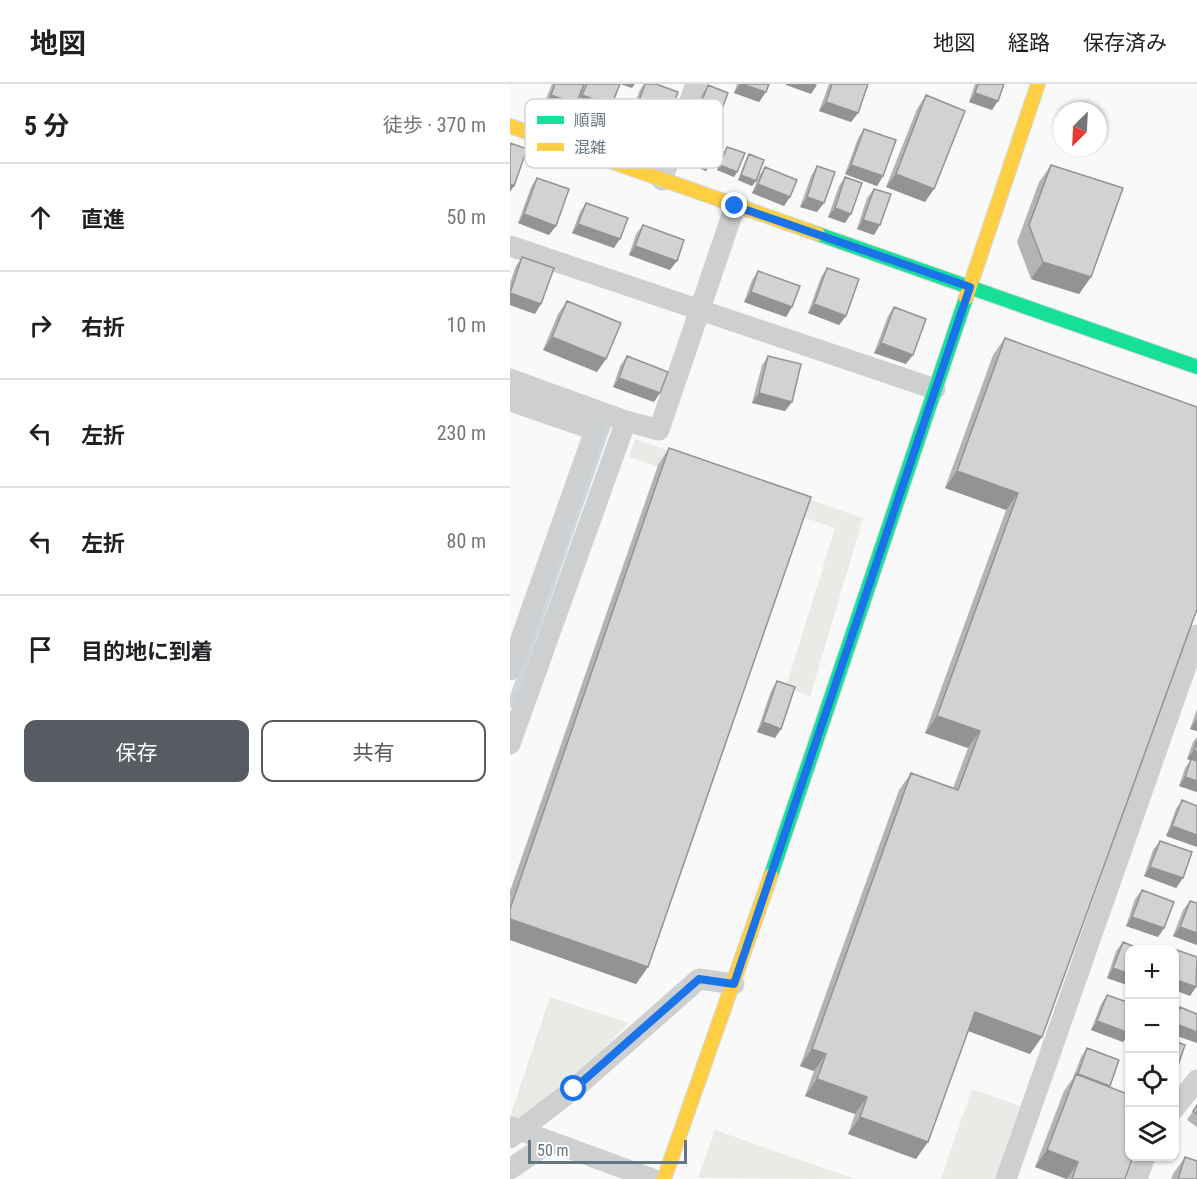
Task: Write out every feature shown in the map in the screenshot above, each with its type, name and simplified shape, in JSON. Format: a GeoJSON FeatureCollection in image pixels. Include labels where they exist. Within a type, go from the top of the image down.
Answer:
{"type":"FeatureCollection","features":[{"type":"Feature","properties":{"kind":"street"},"geometry":{"type":"LineString","coordinates":[[691,99],[696,84]]}},
{"type":"Feature","properties":{"kind":"street"},"geometry":{"type":"LineString","coordinates":[[664,1179],[734,984],[1038,84]]}},
{"type":"Feature","properties":{"kind":"street"},"geometry":{"type":"LineString","coordinates":[[510,126],[525,131]]}},
{"type":"Feature","properties":{"kind":"street"},"geometry":{"type":"LineString","coordinates":[[628,168],[1197,368]]}},
{"type":"Feature","properties":{"kind":"street"},"geometry":{"type":"LineString","coordinates":[[662,180],[666,168]]}},
{"type":"Feature","properties":{"kind":"street"},"geometry":{"type":"LineString","coordinates":[[510,379],[626,421],[659,430],[735,206]]}},
{"type":"Feature","properties":{"kind":"street"},"geometry":{"type":"LineString","coordinates":[[510,246],[935,389]]}},
{"type":"Feature","properties":{"kind":"street"},"geometry":{"type":"LineString","coordinates":[[510,401],[595,430],[510,670]]}},
{"type":"Feature","properties":{"kind":"street"},"geometry":{"type":"LineString","coordinates":[[510,744],[626,421]]}},
{"type":"Feature","properties":{"kind":"street"},"geometry":{"type":"LineString","coordinates":[[1006,1179],[1197,635]]}},
{"type":"Feature","properties":{"kind":"street"},"geometry":{"type":"LineString","coordinates":[[513,1132],[574,1089],[699,979],[734,984]]}},
{"type":"Feature","properties":{"kind":"street"},"geometry":{"type":"LineString","coordinates":[[1176,1107],[1197,1080]]}},
{"type":"Feature","properties":{"kind":"street"},"geometry":{"type":"LineString","coordinates":[[513,1132],[550,1142],[653,1179]]}},
{"type":"Feature","properties":{"kind":"street"},"geometry":{"type":"LineString","coordinates":[[510,1169],[550,1142]]}},
{"type":"Feature","properties":{"kind":"street"},"geometry":{"type":"LineString","coordinates":[[1137,1179],[1143,1161]]}},
{"type":"Feature","properties":{"kind":"shaded area"},"geometry":{"type":"Polygon","coordinates":[[[635,439],[863,518],[810,697],[786,687],[835,528],[629,457],[635,439]]]}},
{"type":"Feature","properties":{"kind":"shaded area"},"geometry":{"type":"Polygon","coordinates":[[[550,997],[629,1023],[529,1123],[510,1117],[550,997]]]}},
{"type":"Feature","properties":{"kind":"shaded area"},"geometry":{"type":"Polygon","coordinates":[[[972,1089],[1020,1106],[995,1179],[941,1179],[972,1089]]]}},
{"type":"Feature","properties":{"kind":"shaded area"},"geometry":{"type":"Polygon","coordinates":[[[715,1130],[855,1179],[698,1178],[715,1130]]]}},
{"type":"Feature","properties":{"kind":"building"},"geometry":{"type":"Polygon","coordinates":[[[555,84],[584,84],[578,99],[562,99],[551,95],[555,84]]]}},
{"type":"Feature","properties":{"kind":"building"},"geometry":{"type":"Polygon","coordinates":[[[587,84],[620,84],[614,99],[592,99],[582,95],[587,84]]]}},
{"type":"Feature","properties":{"kind":"building"},"geometry":{"type":"Polygon","coordinates":[[[645,84],[656,84],[678,92],[675,99],[640,99],[645,84]]]}},
{"type":"Feature","properties":{"kind":"building"},"geometry":{"type":"Polygon","coordinates":[[[741,84],[769,84],[766,92],[741,84]]]}},
{"type":"Feature","properties":{"kind":"building"},"geometry":{"type":"Polygon","coordinates":[[[832,84],[868,84],[858,113],[826,102],[832,84]]]}},
{"type":"Feature","properties":{"kind":"building"},"geometry":{"type":"Polygon","coordinates":[[[978,84],[1004,84],[998,101],[975,93],[978,84]]]}},
{"type":"Feature","properties":{"kind":"building"},"geometry":{"type":"Polygon","coordinates":[[[708,85],[728,93],[723,106],[723,99],[703,99],[708,85]]]}},
{"type":"Feature","properties":{"kind":"building"},"geometry":{"type":"Polygon","coordinates":[[[926,95],[965,111],[934,189],[896,174],[926,95]]]}},
{"type":"Feature","properties":{"kind":"building"},"geometry":{"type":"Polygon","coordinates":[[[864,129],[896,140],[883,176],[851,165],[864,129]]]}},
{"type":"Feature","properties":{"kind":"building"},"geometry":{"type":"Polygon","coordinates":[[[510,143],[525,148],[525,155],[514,186],[510,184],[510,143]]]}},
{"type":"Feature","properties":{"kind":"building"},"geometry":{"type":"Polygon","coordinates":[[[727,147],[745,153],[737,172],[723,166],[723,157],[727,147]]]}},
{"type":"Feature","properties":{"kind":"building"},"geometry":{"type":"Polygon","coordinates":[[[749,154],[764,160],[756,181],[741,175],[749,154]]]}},
{"type":"Feature","properties":{"kind":"building"},"geometry":{"type":"Polygon","coordinates":[[[1051,165],[1123,188],[1091,277],[1043,262],[1029,225],[1051,165]]]}},
{"type":"Feature","properties":{"kind":"building"},"geometry":{"type":"Polygon","coordinates":[[[817,166],[835,172],[824,203],[807,197],[817,166]]]}},
{"type":"Feature","properties":{"kind":"building"},"geometry":{"type":"Polygon","coordinates":[[[765,167],[797,180],[790,197],[758,184],[765,167]]]}},
{"type":"Feature","properties":{"kind":"building"},"geometry":{"type":"Polygon","coordinates":[[[845,177],[862,183],[851,214],[835,208],[845,177]]]}},
{"type":"Feature","properties":{"kind":"building"},"geometry":{"type":"Polygon","coordinates":[[[537,178],[569,189],[556,226],[524,214],[537,178]]]}},
{"type":"Feature","properties":{"kind":"building"},"geometry":{"type":"Polygon","coordinates":[[[874,189],[891,194],[880,225],[863,220],[874,189]]]}},
{"type":"Feature","properties":{"kind":"building"},"geometry":{"type":"Polygon","coordinates":[[[586,203],[628,218],[620,239],[578,224],[586,203]]]}},
{"type":"Feature","properties":{"kind":"building"},"geometry":{"type":"Polygon","coordinates":[[[643,225],[684,240],[677,261],[635,246],[643,225]]]}},
{"type":"Feature","properties":{"kind":"building"},"geometry":{"type":"Polygon","coordinates":[[[522,257],[554,268],[541,304],[510,293],[522,257]]]}},
{"type":"Feature","properties":{"kind":"building"},"geometry":{"type":"Polygon","coordinates":[[[827,268],[859,279],[846,316],[814,304],[827,268]]]}},
{"type":"Feature","properties":{"kind":"building"},"geometry":{"type":"Polygon","coordinates":[[[758,271],[800,286],[792,307],[751,292],[758,271]]]}},
{"type":"Feature","properties":{"kind":"building"},"geometry":{"type":"Polygon","coordinates":[[[567,301],[621,323],[606,359],[552,337],[567,301]]]}},
{"type":"Feature","properties":{"kind":"building"},"geometry":{"type":"Polygon","coordinates":[[[894,307],[926,319],[913,355],[881,343],[894,307]]]}},
{"type":"Feature","properties":{"kind":"building"},"geometry":{"type":"Polygon","coordinates":[[[1005,338],[1197,407],[1197,609],[1042,1037],[975,1012],[928,1142],[860,1117],[867,1097],[817,1079],[826,1054],[812,1049],[911,773],[958,790],[980,731],[937,716],[1018,493],[957,471],[1005,338]]]}},
{"type":"Feature","properties":{"kind":"building"},"geometry":{"type":"Polygon","coordinates":[[[627,356],[668,372],[660,393],[619,378],[627,356]]]}},
{"type":"Feature","properties":{"kind":"building"},"geometry":{"type":"Polygon","coordinates":[[[768,356],[801,364],[792,402],[759,393],[768,356]]]}},
{"type":"Feature","properties":{"kind":"building"},"geometry":{"type":"Polygon","coordinates":[[[669,448],[811,497],[648,967],[510,919],[510,909],[669,448]]]}},
{"type":"Feature","properties":{"kind":"building"},"geometry":{"type":"Polygon","coordinates":[[[777,681],[795,687],[781,729],[763,722],[777,681]]]}},
{"type":"Feature","properties":{"kind":"building"},"geometry":{"type":"Polygon","coordinates":[[[1191,759],[1197,761],[1197,781],[1185,777],[1191,759]]]}},
{"type":"Feature","properties":{"kind":"building"},"geometry":{"type":"Polygon","coordinates":[[[1182,800],[1197,806],[1197,835],[1172,826],[1182,800]]]}},
{"type":"Feature","properties":{"kind":"building"},"geometry":{"type":"Polygon","coordinates":[[[1160,841],[1192,852],[1183,878],[1150,867],[1160,841]]]}},
{"type":"Feature","properties":{"kind":"building"},"geometry":{"type":"Polygon","coordinates":[[[1142,890],[1174,902],[1164,928],[1132,917],[1142,890]]]}},
{"type":"Feature","properties":{"kind":"building"},"geometry":{"type":"Polygon","coordinates":[[[1190,901],[1197,903],[1197,933],[1180,927],[1190,901]]]}},
{"type":"Feature","properties":{"kind":"building"},"geometry":{"type":"Polygon","coordinates":[[[1123,942],[1130,945],[1125,945],[1125,972],[1113,968],[1123,942]]]}},
{"type":"Feature","properties":{"kind":"building"},"geometry":{"type":"Polygon","coordinates":[[[1179,951],[1197,957],[1196,987],[1179,981],[1179,951]]]}},
{"type":"Feature","properties":{"kind":"building"},"geometry":{"type":"Polygon","coordinates":[[[1107,995],[1125,1001],[1125,1032],[1097,1021],[1107,995]]]}},
{"type":"Feature","properties":{"kind":"building"},"geometry":{"type":"Polygon","coordinates":[[[1180,1007],[1197,1014],[1197,1032],[1179,1025],[1180,1007]]]}},
{"type":"Feature","properties":{"kind":"building"},"geometry":{"type":"Polygon","coordinates":[[[1179,1043],[1185,1045],[1179,1062],[1179,1043]]]}},
{"type":"Feature","properties":{"kind":"building"},"geometry":{"type":"Polygon","coordinates":[[[1087,1048],[1119,1060],[1110,1086],[1078,1074],[1087,1048]]]}},
{"type":"Feature","properties":{"kind":"building"},"geometry":{"type":"Polygon","coordinates":[[[1076,1074],[1125,1093],[1125,1161],[1131,1161],[1125,1179],[1072,1179],[1078,1162],[1047,1150],[1076,1074]]]}},
{"type":"Feature","properties":{"kind":"building"},"geometry":{"type":"Polygon","coordinates":[[[1185,1157],[1197,1161],[1197,1179],[1178,1179],[1185,1157]]]}},
{"type":"Feature","properties":{"kind":"waterway"},"geometry":{"type":"LineString","coordinates":[[510,705],[608,426],[598,423]]}},
{"type":"Feature","properties":{"kind":"traffic: fast"},"geometry":{"type":"LineString","coordinates":[[818,234],[1197,367]]}},
{"type":"Feature","properties":{"kind":"traffic: fast"},"geometry":{"type":"LineString","coordinates":[[771,875],[966,298]]}},
{"type":"Feature","properties":{"kind":"traffic: slow"},"geometry":{"type":"LineString","coordinates":[[966,298],[1038,84]]}},
{"type":"Feature","properties":{"kind":"traffic: slow"},"geometry":{"type":"LineString","coordinates":[[510,126],[525,131]]}},
{"type":"Feature","properties":{"kind":"traffic: slow"},"geometry":{"type":"LineString","coordinates":[[630,168],[818,234]]}},
{"type":"Feature","properties":{"kind":"traffic: slow"},"geometry":{"type":"LineString","coordinates":[[664,1179],[771,875]]}},
{"type":"Feature","properties":{"kind":"route"},"geometry":{"type":"LineString","coordinates":[[574,1089],[699,979],[734,984],[970,287],[735,206]]}}]}
